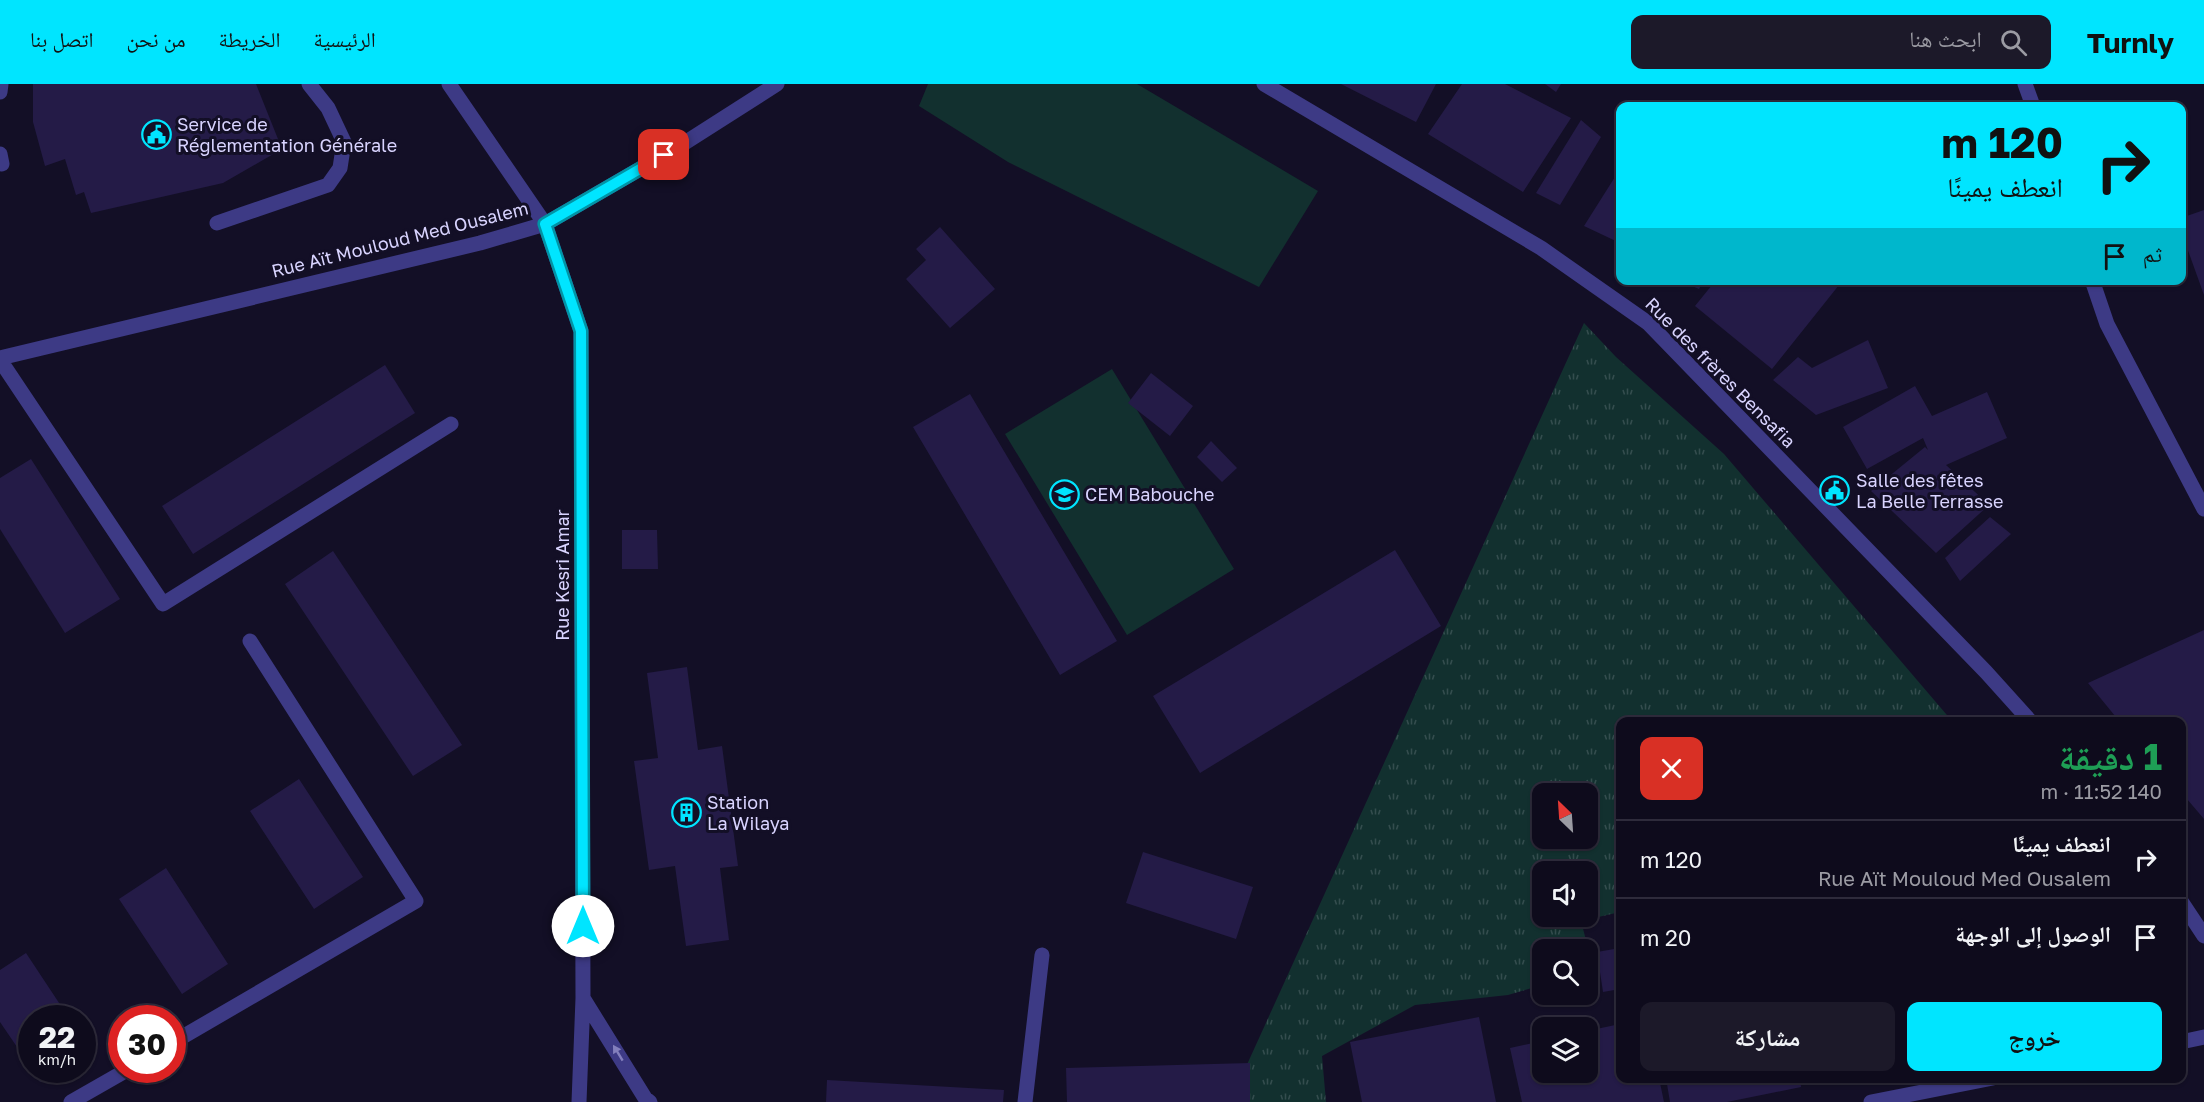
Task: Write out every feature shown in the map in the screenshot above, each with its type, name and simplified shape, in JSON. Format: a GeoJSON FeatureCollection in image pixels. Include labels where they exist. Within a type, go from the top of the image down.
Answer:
{"type":"FeatureCollection","features":[{"type":"Feature","properties":{"kind":"street"},"geometry":{"type":"LineString","coordinates":[[0,92],[2,84]]}},
{"type":"Feature","properties":{"kind":"street"},"geometry":{"type":"LineString","coordinates":[[217,223],[328,185],[340,168],[344,142],[328,108],[309,84]]}},
{"type":"Feature","properties":{"kind":"street","name":"Rue Kesri Amar"},"geometry":{"type":"LineString","coordinates":[[448,84],[545,224],[581,331],[584,998],[579,1102]]}},
{"type":"Feature","properties":{"kind":"street","name":"Rue Aït Mouloud Med Ousalem"},"geometry":{"type":"LineString","coordinates":[[0,359],[480,243],[545,224],[683,144],[777,84]]}},
{"type":"Feature","properties":{"kind":"street","name":"Rue des frères Bensafia"},"geometry":{"type":"LineString","coordinates":[[1264,84],[1541,248],[1648,323],[1986,672],[2026,717]]}},
{"type":"Feature","properties":{"kind":"street"},"geometry":{"type":"LineString","coordinates":[[2025,84],[2032,102]]}},
{"type":"Feature","properties":{"kind":"street"},"geometry":{"type":"LineString","coordinates":[[2094,285],[2107,324],[2204,509]]}},
{"type":"Feature","properties":{"kind":"street"},"geometry":{"type":"LineString","coordinates":[[0,359],[163,604],[451,424]]}},
{"type":"Feature","properties":{"kind":"street"},"geometry":{"type":"LineString","coordinates":[[186,1035],[416,901],[250,641]]}},
{"type":"Feature","properties":{"kind":"street"},"geometry":{"type":"LineString","coordinates":[[2186,909],[2204,936]]}},
{"type":"Feature","properties":{"kind":"street"},"geometry":{"type":"LineString","coordinates":[[1025,1102],[1042,955]]}},
{"type":"Feature","properties":{"kind":"street"},"geometry":{"type":"LineString","coordinates":[[584,998],[645,1098],[650,1102]]}},
{"type":"Feature","properties":{"kind":"street"},"geometry":{"type":"LineString","coordinates":[[2186,1041],[2204,1037]]}},
{"type":"Feature","properties":{"kind":"street"},"geometry":{"type":"LineString","coordinates":[[71,1102],[108,1081]]}},
{"type":"Feature","properties":{"kind":"street"},"geometry":{"type":"LineString","coordinates":[[1871,1102],[1968,1083]]}},
{"type":"Feature","properties":{"kind":"green space"},"geometry":{"type":"Polygon","coordinates":[[[928,84],[1137,84],[1318,191],[1259,287],[1008,162],[919,106],[928,84]]]}},
{"type":"Feature","properties":{"kind":"green space"},"geometry":{"type":"Polygon","coordinates":[[[1584,323],[1616,357],[1724,454],[1949,717],[1616,717],[1616,913],[1598,917],[1598,861],[1532,861],[1532,927],[1583,927],[1586,939],[1532,939],[1532,988],[1508,995],[1415,1005],[1322,1056],[1326,1102],[1230,1102],[1584,323]]]}},
{"type":"Feature","properties":{"kind":"green space"},"geometry":{"type":"Polygon","coordinates":[[[1112,369],[1234,569],[1127,635],[1005,434],[1112,369]]]}},
{"type":"Feature","properties":{"kind":"building","name":"Service de Réglementation Générale"},"geometry":{"type":"Polygon","coordinates":[[[33,84],[256,84],[282,149],[223,183],[91,213],[84,192],[76,195],[65,159],[45,166],[33,122],[33,84]]]}},
{"type":"Feature","properties":{"kind":"building"},"geometry":{"type":"Polygon","coordinates":[[[1341,84],[1436,84],[1416,122],[1341,84]]]}},
{"type":"Feature","properties":{"kind":"building"},"geometry":{"type":"Polygon","coordinates":[[[1462,84],[1505,84],[1571,118],[1523,192],[1428,134],[1462,84]]]}},
{"type":"Feature","properties":{"kind":"building"},"geometry":{"type":"Polygon","coordinates":[[[1545,84],[1561,84],[1556,92],[1545,84]]]}},
{"type":"Feature","properties":{"kind":"building"},"geometry":{"type":"Polygon","coordinates":[[[1581,120],[1601,137],[1560,205],[1536,193],[1581,120]]]}},
{"type":"Feature","properties":{"kind":"building"},"geometry":{"type":"Polygon","coordinates":[[[1616,175],[1616,241],[1584,226],[1616,175]]]}},
{"type":"Feature","properties":{"kind":"building"},"geometry":{"type":"Polygon","coordinates":[[[2204,210],[2204,295],[2186,245],[2186,216],[2204,210]]]}},
{"type":"Feature","properties":{"kind":"building"},"geometry":{"type":"Polygon","coordinates":[[[940,227],[995,289],[950,328],[906,279],[926,260],[916,249],[940,227]]]}},
{"type":"Feature","properties":{"kind":"building"},"geometry":{"type":"Polygon","coordinates":[[[1690,285],[1701,285],[1699,289],[1690,285]]]}},
{"type":"Feature","properties":{"kind":"building"},"geometry":{"type":"Polygon","coordinates":[[[1712,285],[1839,285],[1772,369],[1695,306],[1712,285]]]}},
{"type":"Feature","properties":{"kind":"building"},"geometry":{"type":"Polygon","coordinates":[[[1868,340],[1888,388],[1816,415],[1773,380],[1798,357],[1812,368],[1868,340]]]}},
{"type":"Feature","properties":{"kind":"building"},"geometry":{"type":"Polygon","coordinates":[[[385,365],[415,413],[193,554],[162,506],[385,365]]]}},
{"type":"Feature","properties":{"kind":"building"},"geometry":{"type":"Polygon","coordinates":[[[1151,373],[1193,406],[1170,436],[1128,403],[1151,373]]]}},
{"type":"Feature","properties":{"kind":"building"},"geometry":{"type":"Polygon","coordinates":[[[1915,386],[1932,416],[1987,392],[2007,438],[1946,465],[1989,505],[1936,553],[1871,491],[1925,447],[1928,450],[1923,438],[1867,469],[1843,427],[1915,386]]]}},
{"type":"Feature","properties":{"kind":"building"},"geometry":{"type":"Polygon","coordinates":[[[970,394],[1117,641],[1060,675],[913,427],[970,394]]]}},
{"type":"Feature","properties":{"kind":"building"},"geometry":{"type":"Polygon","coordinates":[[[1211,441],[1237,468],[1222,482],[1197,457],[1211,441]]]}},
{"type":"Feature","properties":{"kind":"building"},"geometry":{"type":"Polygon","coordinates":[[[31,459],[120,599],[65,633],[0,529],[0,478],[31,459]]]}},
{"type":"Feature","properties":{"kind":"building"},"geometry":{"type":"Polygon","coordinates":[[[1990,517],[2011,534],[1960,581],[1945,558],[1990,517]]]}},
{"type":"Feature","properties":{"kind":"building"},"geometry":{"type":"Polygon","coordinates":[[[622,530],[657,530],[658,569],[622,569],[622,530]]]}},
{"type":"Feature","properties":{"kind":"building"},"geometry":{"type":"Polygon","coordinates":[[[1395,550],[1441,626],[1200,773],[1153,696],[1395,550]]]}},
{"type":"Feature","properties":{"kind":"building"},"geometry":{"type":"Polygon","coordinates":[[[333,551],[462,745],[413,776],[285,584],[333,551]]]}},
{"type":"Feature","properties":{"kind":"building"},"geometry":{"type":"Polygon","coordinates":[[[2204,630],[2204,819],[2186,798],[2186,717],[2116,717],[2088,683],[2204,630]]]}},
{"type":"Feature","properties":{"kind":"building","name":"Station La Wilaya"},"geometry":{"type":"Polygon","coordinates":[[[687,667],[698,750],[722,746],[738,866],[720,868],[729,940],[686,946],[675,866],[649,870],[634,761],[658,758],[647,673],[687,667]]]}},
{"type":"Feature","properties":{"kind":"building"},"geometry":{"type":"Polygon","coordinates":[[[299,779],[363,877],[314,909],[250,811],[299,779]]]}},
{"type":"Feature","properties":{"kind":"building"},"geometry":{"type":"Polygon","coordinates":[[[1143,852],[1253,887],[1236,939],[1126,903],[1143,852]]]}},
{"type":"Feature","properties":{"kind":"building"},"geometry":{"type":"Polygon","coordinates":[[[166,868],[228,964],[182,994],[119,899],[166,868]]]}},
{"type":"Feature","properties":{"kind":"building"},"geometry":{"type":"Polygon","coordinates":[[[1616,949],[1616,990],[1603,992],[1598,952],[1616,949]]]}},
{"type":"Feature","properties":{"kind":"building"},"geometry":{"type":"Polygon","coordinates":[[[26,953],[60,1005],[18,1005],[18,1048],[0,1022],[0,970],[26,953]]]}},
{"type":"Feature","properties":{"kind":"building"},"geometry":{"type":"Polygon","coordinates":[[[1479,1017],[1496,1102],[1362,1102],[1350,1042],[1479,1017]]]}},
{"type":"Feature","properties":{"kind":"building"},"geometry":{"type":"Polygon","coordinates":[[[1616,1025],[1616,1083],[1660,1083],[1664,1102],[1522,1102],[1510,1048],[1532,1043],[1532,1083],[1598,1083],[1598,1029],[1616,1025]]]}},
{"type":"Feature","properties":{"kind":"building"},"geometry":{"type":"Polygon","coordinates":[[[1250,1063],[1250,1102],[1067,1102],[1066,1068],[1250,1063]]]}},
{"type":"Feature","properties":{"kind":"building"},"geometry":{"type":"Polygon","coordinates":[[[827,1080],[1004,1090],[1003,1102],[826,1102],[827,1080]]]}},
{"type":"Feature","properties":{"kind":"building"},"geometry":{"type":"Polygon","coordinates":[[[1667,1083],[1801,1083],[1801,1087],[1727,1102],[1670,1102],[1667,1083]]]}},
{"type":"Feature","properties":{"kind":"place","name":"Service de Réglementation Générale"},"geometry":{"type":"Point","coordinates":[156,135]}},
{"type":"Feature","properties":{"kind":"place","name":"Salle des fêtes La Belle Terrasse"},"geometry":{"type":"Point","coordinates":[1835,491]}},
{"type":"Feature","properties":{"kind":"place","name":"CEM Babouche"},"geometry":{"type":"Point","coordinates":[1064,495]}},
{"type":"Feature","properties":{"kind":"place","name":"Station La Wilaya"},"geometry":{"type":"Point","coordinates":[686,813]}},
{"type":"Feature","properties":{"kind":"route"},"geometry":{"type":"LineString","coordinates":[[583,926],[581,331],[545,224],[664,155]]}}]}
